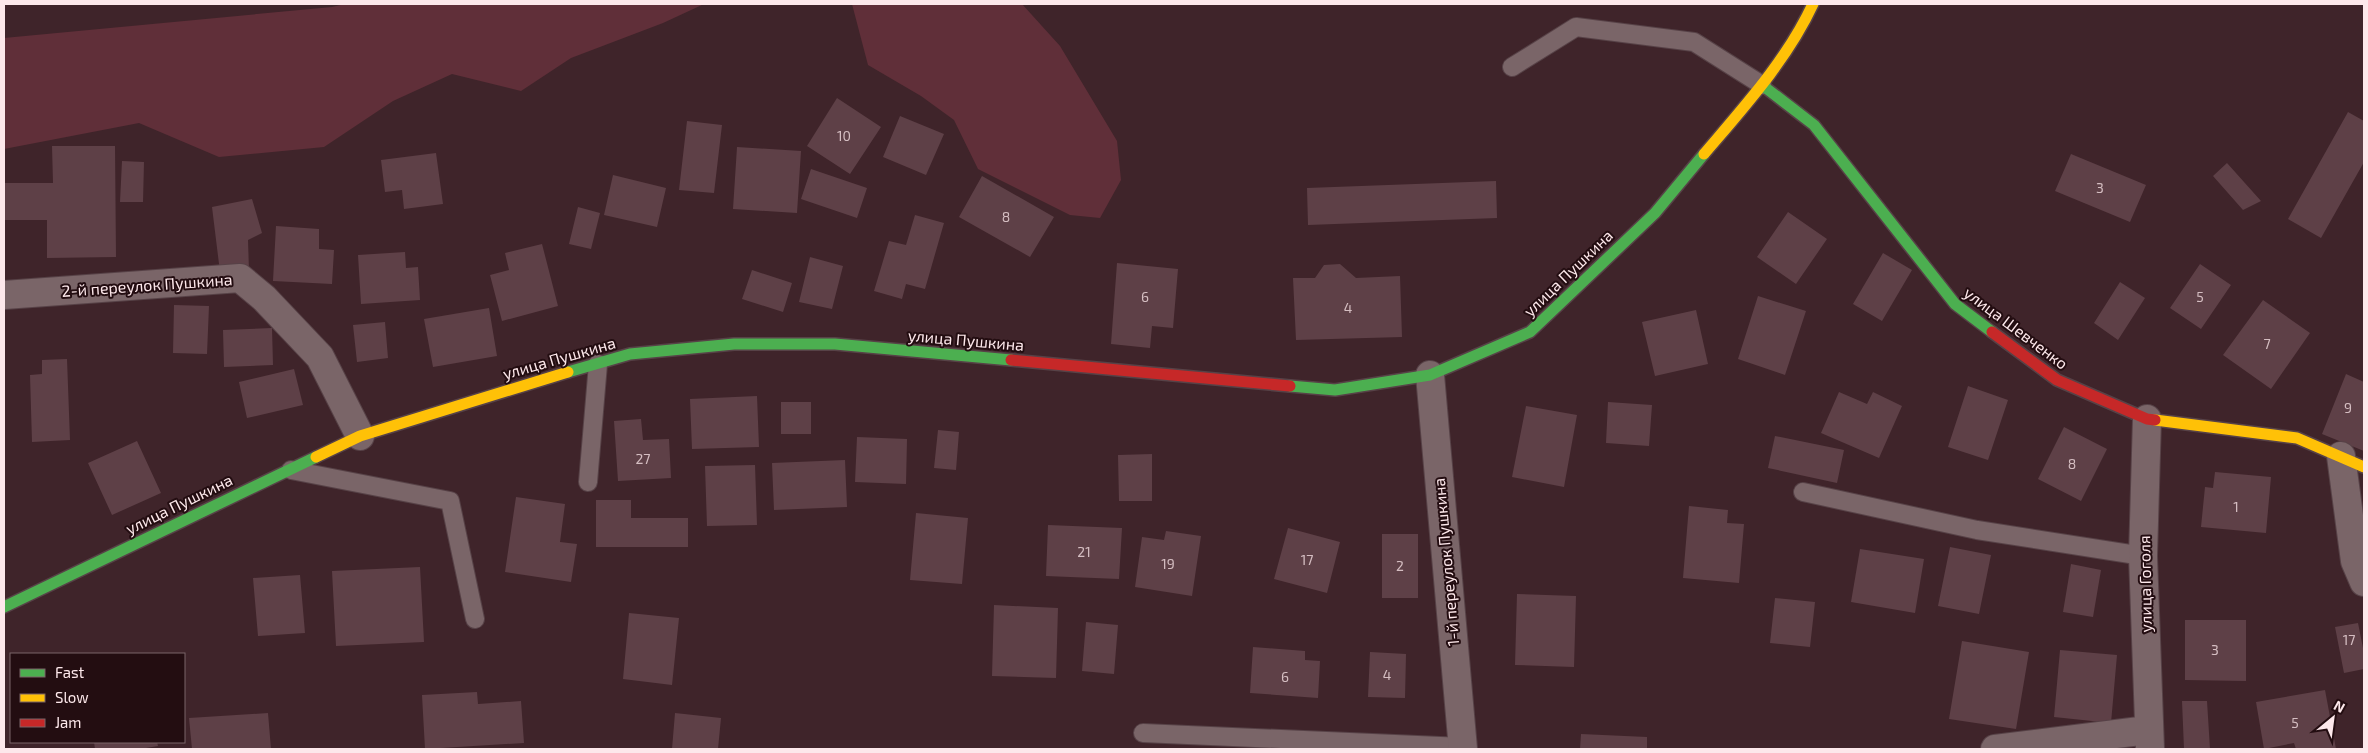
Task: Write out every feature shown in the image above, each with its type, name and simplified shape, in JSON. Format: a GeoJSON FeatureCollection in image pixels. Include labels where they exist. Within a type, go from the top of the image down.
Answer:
{"type":"FeatureCollection","features":[{"type":"Feature","properties":{"kind":"street","name":"улица Пушкина"},"geometry":{"type":"LineString","coordinates":[[4,607],[360,436],[630,354],[734,344],[834,344],[1335,390],[1430,374],[1530,332],[1655,213],[1762,85],[1801,30],[1813,4]]}},
{"type":"Feature","properties":{"kind":"street","name":"улица Шевченко"},"geometry":{"type":"LineString","coordinates":[[1762,85],[1814,125],[1955,304],[2056,380],[2147,419],[2297,438],[2353,461]]}},
{"type":"Feature","properties":{"kind":"street","name":"2-й переулок Пушкина"},"geometry":{"type":"LineString","coordinates":[[4,294],[240,278],[264,298],[320,357],[360,436]]}},
{"type":"Feature","properties":{"kind":"street","name":"1-й переулок Пушкина"},"geometry":{"type":"LineString","coordinates":[[1430,374],[1463,748]]}},
{"type":"Feature","properties":{"kind":"street","name":"улица Гоголя"},"geometry":{"type":"LineString","coordinates":[[2147,419],[2143,556],[2149,740]]}},
{"type":"Feature","properties":{"kind":"street"},"geometry":{"type":"LineString","coordinates":[[2353,461],[2355,561],[2364,582]]}},
{"type":"Feature","properties":{"kind":"street"},"geometry":{"type":"LineString","coordinates":[[1995,749],[2149,740]]}},
{"type":"Feature","properties":{"kind":"lane"},"geometry":{"type":"LineString","coordinates":[[1512,67],[1576,27],[1694,42],[1762,85]]}},
{"type":"Feature","properties":{"kind":"lane"},"geometry":{"type":"LineString","coordinates":[[588,482],[598,364]]}},
{"type":"Feature","properties":{"kind":"lane"},"geometry":{"type":"LineString","coordinates":[[288,469],[450,500],[475,619]]}},
{"type":"Feature","properties":{"kind":"lane"},"geometry":{"type":"LineString","coordinates":[[1803,492],[1977,530],[2143,556]]}},
{"type":"Feature","properties":{"kind":"lane"},"geometry":{"type":"LineString","coordinates":[[1143,733],[1463,748]]}},
{"type":"Feature","properties":{"kind":"shaded area"},"geometry":{"type":"Polygon","coordinates":[[[345,4],[704,4],[663,23],[571,58],[521,91],[452,74],[393,101],[324,147],[219,157],[139,123],[4,149],[4,38],[332,7],[345,4]]]}},
{"type":"Feature","properties":{"kind":"shaded area"},"geometry":{"type":"Polygon","coordinates":[[[852,4],[1022,4],[1060,46],[1117,141],[1121,180],[1100,218],[1070,215],[978,169],[954,120],[921,96],[868,65],[852,4]]]}},
{"type":"Feature","properties":{"kind":"building"},"geometry":{"type":"Polygon","coordinates":[[[837,98],[881,127],[850,174],[807,146],[837,98]]]}},
{"type":"Feature","properties":{"kind":"building"},"geometry":{"type":"Polygon","coordinates":[[[2348,112],[2364,121],[2364,162],[2321,238],[2288,219],[2348,112]]]}},
{"type":"Feature","properties":{"kind":"building"},"geometry":{"type":"Polygon","coordinates":[[[900,116],[944,134],[926,175],[883,157],[900,116]]]}},
{"type":"Feature","properties":{"kind":"building"},"geometry":{"type":"Polygon","coordinates":[[[687,121],[722,125],[714,193],[679,190],[687,121]]]}},
{"type":"Feature","properties":{"kind":"building"},"geometry":{"type":"Polygon","coordinates":[[[52,146],[115,146],[116,257],[47,258],[47,220],[4,220],[4,183],[53,183],[52,146]]]}},
{"type":"Feature","properties":{"kind":"building"},"geometry":{"type":"Polygon","coordinates":[[[737,147],[801,151],[797,213],[733,209],[737,147]]]}},
{"type":"Feature","properties":{"kind":"building"},"geometry":{"type":"Polygon","coordinates":[[[436,153],[443,204],[404,209],[402,190],[385,192],[381,160],[436,153]]]}},
{"type":"Feature","properties":{"kind":"building"},"geometry":{"type":"Polygon","coordinates":[[[2071,154],[2146,185],[2130,222],[2055,191],[2071,154]]]}},
{"type":"Feature","properties":{"kind":"building"},"geometry":{"type":"Polygon","coordinates":[[[122,161],[144,162],[143,202],[120,202],[122,161]]]}},
{"type":"Feature","properties":{"kind":"building"},"geometry":{"type":"Polygon","coordinates":[[[2227,163],[2261,201],[2243,210],[2213,176],[2227,163]]]}},
{"type":"Feature","properties":{"kind":"building"},"geometry":{"type":"Polygon","coordinates":[[[811,169],[867,188],[857,218],[801,199],[811,169]]]}},
{"type":"Feature","properties":{"kind":"building"},"geometry":{"type":"Polygon","coordinates":[[[613,175],[666,188],[657,227],[604,215],[613,175]]]}},
{"type":"Feature","properties":{"kind":"building"},"geometry":{"type":"Polygon","coordinates":[[[982,176],[1054,217],[1030,257],[959,217],[982,176]]]}},
{"type":"Feature","properties":{"kind":"building"},"geometry":{"type":"Polygon","coordinates":[[[1496,181],[1497,218],[1308,225],[1307,188],[1496,181]]]}},
{"type":"Feature","properties":{"kind":"building"},"geometry":{"type":"Polygon","coordinates":[[[252,199],[262,233],[248,240],[249,271],[220,272],[212,207],[252,199]]]}},
{"type":"Feature","properties":{"kind":"building"},"geometry":{"type":"Polygon","coordinates":[[[578,207],[600,213],[591,249],[569,244],[578,207]]]}},
{"type":"Feature","properties":{"kind":"building"},"geometry":{"type":"Polygon","coordinates":[[[1788,212],[1827,239],[1796,284],[1757,257],[1788,212]]]}},
{"type":"Feature","properties":{"kind":"building"},"geometry":{"type":"Polygon","coordinates":[[[915,215],[944,223],[925,289],[906,284],[902,299],[874,291],[889,241],[906,245],[915,215]]]}},
{"type":"Feature","properties":{"kind":"building"},"geometry":{"type":"Polygon","coordinates":[[[276,226],[319,229],[319,249],[334,250],[332,284],[273,281],[276,226]]]}},
{"type":"Feature","properties":{"kind":"building"},"geometry":{"type":"Polygon","coordinates":[[[542,244],[558,306],[502,321],[490,275],[509,270],[505,253],[542,244]]]}},
{"type":"Feature","properties":{"kind":"building"},"geometry":{"type":"Polygon","coordinates":[[[405,252],[406,268],[418,267],[420,300],[361,304],[358,255],[405,252]]]}},
{"type":"Feature","properties":{"kind":"building"},"geometry":{"type":"Polygon","coordinates":[[[1883,253],[1912,270],[1882,321],[1853,304],[1883,253]]]}},
{"type":"Feature","properties":{"kind":"building"},"geometry":{"type":"Polygon","coordinates":[[[810,257],[843,266],[832,309],[799,302],[810,257]]]}},
{"type":"Feature","properties":{"kind":"building"},"geometry":{"type":"Polygon","coordinates":[[[1117,263],[1178,269],[1173,328],[1152,326],[1150,348],[1111,344],[1117,263]]]}},
{"type":"Feature","properties":{"kind":"building"},"geometry":{"type":"Polygon","coordinates":[[[1340,264],[1356,278],[1400,276],[1402,337],[1296,340],[1293,278],[1315,278],[1324,265],[1340,264]]]}},
{"type":"Feature","properties":{"kind":"building"},"geometry":{"type":"Polygon","coordinates":[[[2200,264],[2231,285],[2201,329],[2170,308],[2200,264]]]}},
{"type":"Feature","properties":{"kind":"building"},"geometry":{"type":"Polygon","coordinates":[[[752,270],[792,283],[783,312],[742,299],[752,270]]]}},
{"type":"Feature","properties":{"kind":"building"},"geometry":{"type":"Polygon","coordinates":[[[2120,282],[2145,298],[2118,340],[2094,323],[2120,282]]]}},
{"type":"Feature","properties":{"kind":"building"},"geometry":{"type":"Polygon","coordinates":[[[1758,296],[1806,311],[1785,375],[1738,359],[1758,296]]]}},
{"type":"Feature","properties":{"kind":"building"},"geometry":{"type":"Polygon","coordinates":[[[2263,300],[2310,333],[2271,389],[2223,355],[2263,300]]]}},
{"type":"Feature","properties":{"kind":"building"},"geometry":{"type":"Polygon","coordinates":[[[174,305],[209,306],[207,354],[173,353],[174,305]]]}},
{"type":"Feature","properties":{"kind":"building"},"geometry":{"type":"Polygon","coordinates":[[[489,308],[497,356],[433,367],[424,319],[489,308]]]}},
{"type":"Feature","properties":{"kind":"building"},"geometry":{"type":"Polygon","coordinates":[[[1696,310],[1708,364],[1655,376],[1642,322],[1696,310]]]}},
{"type":"Feature","properties":{"kind":"building"},"geometry":{"type":"Polygon","coordinates":[[[385,322],[388,358],[357,362],[353,325],[385,322]]]}},
{"type":"Feature","properties":{"kind":"building"},"geometry":{"type":"Polygon","coordinates":[[[272,328],[273,365],[224,367],[223,330],[272,328]]]}},
{"type":"Feature","properties":{"kind":"building"},"geometry":{"type":"Polygon","coordinates":[[[67,359],[70,440],[32,442],[30,375],[42,374],[42,360],[67,359]]]}},
{"type":"Feature","properties":{"kind":"building"},"geometry":{"type":"Polygon","coordinates":[[[294,369],[303,405],[247,418],[239,382],[294,369]]]}},
{"type":"Feature","properties":{"kind":"building"},"geometry":{"type":"Polygon","coordinates":[[[2346,374],[2364,382],[2364,451],[2322,434],[2346,374]]]}},
{"type":"Feature","properties":{"kind":"building"},"geometry":{"type":"Polygon","coordinates":[[[1968,386],[2008,400],[1988,460],[1948,447],[1968,386]]]}},
{"type":"Feature","properties":{"kind":"building"},"geometry":{"type":"Polygon","coordinates":[[[1839,392],[1867,404],[1873,392],[1902,406],[1879,458],[1821,433],[1839,392]]]}},
{"type":"Feature","properties":{"kind":"building"},"geometry":{"type":"Polygon","coordinates":[[[757,396],[759,447],[692,449],[690,399],[757,396]]]}},
{"type":"Feature","properties":{"kind":"building"},"geometry":{"type":"Polygon","coordinates":[[[781,402],[811,402],[811,434],[781,434],[781,402]]]}},
{"type":"Feature","properties":{"kind":"building"},"geometry":{"type":"Polygon","coordinates":[[[1608,402],[1652,405],[1649,446],[1606,443],[1608,402]]]}},
{"type":"Feature","properties":{"kind":"building"},"geometry":{"type":"Polygon","coordinates":[[[1526,406],[1577,415],[1564,487],[1512,477],[1526,406]]]}},
{"type":"Feature","properties":{"kind":"building"},"geometry":{"type":"Polygon","coordinates":[[[641,419],[643,440],[669,439],[671,478],[618,481],[614,421],[641,419]]]}},
{"type":"Feature","properties":{"kind":"building"},"geometry":{"type":"Polygon","coordinates":[[[2064,427],[2107,449],[2081,501],[2038,479],[2064,427]]]}},
{"type":"Feature","properties":{"kind":"building"},"geometry":{"type":"Polygon","coordinates":[[[938,430],[959,432],[956,470],[934,468],[938,430]]]}},
{"type":"Feature","properties":{"kind":"building"},"geometry":{"type":"Polygon","coordinates":[[[1775,436],[1844,450],[1837,483],[1768,468],[1775,436]]]}},
{"type":"Feature","properties":{"kind":"building"},"geometry":{"type":"Polygon","coordinates":[[[857,437],[907,439],[906,484],[855,482],[857,437]]]}},
{"type":"Feature","properties":{"kind":"building"},"geometry":{"type":"Polygon","coordinates":[[[137,441],[161,493],[112,515],[88,463],[137,441]]]}},
{"type":"Feature","properties":{"kind":"building"},"geometry":{"type":"Polygon","coordinates":[[[1152,454],[1152,501],[1119,501],[1118,455],[1152,454]]]}},
{"type":"Feature","properties":{"kind":"building"},"geometry":{"type":"Polygon","coordinates":[[[845,460],[847,507],[774,510],[772,463],[845,460]]]}},
{"type":"Feature","properties":{"kind":"building"},"geometry":{"type":"Polygon","coordinates":[[[755,465],[757,525],[707,526],[705,466],[755,465]]]}},
{"type":"Feature","properties":{"kind":"building"},"geometry":{"type":"Polygon","coordinates":[[[2215,472],[2271,477],[2266,533],[2201,527],[2205,487],[2213,488],[2215,472]]]}},
{"type":"Feature","properties":{"kind":"building"},"geometry":{"type":"Polygon","coordinates":[[[516,497],[565,504],[560,542],[577,544],[571,582],[505,572],[516,497]]]}},
{"type":"Feature","properties":{"kind":"building"},"geometry":{"type":"Polygon","coordinates":[[[596,500],[631,500],[631,518],[688,518],[688,547],[596,547],[596,500]]]}},
{"type":"Feature","properties":{"kind":"building"},"geometry":{"type":"Polygon","coordinates":[[[1689,506],[1728,510],[1727,523],[1744,524],[1739,583],[1683,578],[1689,506]]]}},
{"type":"Feature","properties":{"kind":"building"},"geometry":{"type":"Polygon","coordinates":[[[916,513],[968,518],[962,584],[910,580],[916,513]]]}},
{"type":"Feature","properties":{"kind":"building"},"geometry":{"type":"Polygon","coordinates":[[[1048,525],[1122,528],[1119,579],[1046,576],[1048,525]]]}},
{"type":"Feature","properties":{"kind":"building"},"geometry":{"type":"Polygon","coordinates":[[[1288,528],[1340,542],[1327,593],[1274,579],[1288,528]]]}},
{"type":"Feature","properties":{"kind":"building"},"geometry":{"type":"Polygon","coordinates":[[[1166,531],[1201,536],[1192,596],[1135,587],[1142,537],[1164,540],[1166,531]]]}},
{"type":"Feature","properties":{"kind":"building"},"geometry":{"type":"Polygon","coordinates":[[[1382,534],[1418,534],[1418,598],[1382,598],[1382,534]]]}},
{"type":"Feature","properties":{"kind":"building"},"geometry":{"type":"Polygon","coordinates":[[[1950,547],[1991,555],[1979,614],[1938,606],[1950,547]]]}},
{"type":"Feature","properties":{"kind":"building"},"geometry":{"type":"Polygon","coordinates":[[[1860,549],[1924,559],[1915,613],[1851,602],[1860,549]]]}},
{"type":"Feature","properties":{"kind":"building"},"geometry":{"type":"Polygon","coordinates":[[[2071,564],[2101,570],[2093,617],[2063,612],[2071,564]]]}},
{"type":"Feature","properties":{"kind":"building"},"geometry":{"type":"Polygon","coordinates":[[[420,567],[424,642],[336,646],[332,571],[420,567]]]}},
{"type":"Feature","properties":{"kind":"building"},"geometry":{"type":"Polygon","coordinates":[[[300,575],[305,633],[258,636],[253,578],[300,575]]]}},
{"type":"Feature","properties":{"kind":"building"},"geometry":{"type":"Polygon","coordinates":[[[1517,594],[1576,596],[1574,667],[1515,665],[1517,594]]]}},
{"type":"Feature","properties":{"kind":"building"},"geometry":{"type":"Polygon","coordinates":[[[1775,598],[1815,602],[1810,647],[1770,643],[1775,598]]]}},
{"type":"Feature","properties":{"kind":"building"},"geometry":{"type":"Polygon","coordinates":[[[994,605],[1058,608],[1056,678],[992,676],[994,605]]]}},
{"type":"Feature","properties":{"kind":"building"},"geometry":{"type":"Polygon","coordinates":[[[629,613],[679,618],[672,685],[623,679],[629,613]]]}},
{"type":"Feature","properties":{"kind":"building"},"geometry":{"type":"Polygon","coordinates":[[[2185,620],[2246,620],[2246,681],[2185,680],[2185,620]]]}},
{"type":"Feature","properties":{"kind":"building"},"geometry":{"type":"Polygon","coordinates":[[[1086,622],[1118,625],[1114,674],[1082,671],[1086,622]]]}},
{"type":"Feature","properties":{"kind":"building"},"geometry":{"type":"Polygon","coordinates":[[[2358,623],[2364,653],[2364,669],[2344,673],[2335,627],[2358,623]]]}},
{"type":"Feature","properties":{"kind":"building"},"geometry":{"type":"Polygon","coordinates":[[[1962,641],[2029,652],[2016,729],[1949,719],[1962,641]]]}},
{"type":"Feature","properties":{"kind":"building"},"geometry":{"type":"Polygon","coordinates":[[[1253,647],[1305,651],[1305,660],[1320,661],[1318,698],[1250,693],[1253,647]]]}},
{"type":"Feature","properties":{"kind":"building"},"geometry":{"type":"Polygon","coordinates":[[[2060,650],[2117,655],[2111,723],[2054,717],[2060,650]]]}},
{"type":"Feature","properties":{"kind":"building"},"geometry":{"type":"Polygon","coordinates":[[[1370,652],[1406,654],[1405,698],[1368,697],[1370,652]]]}},
{"type":"Feature","properties":{"kind":"building"},"geometry":{"type":"Polygon","coordinates":[[[2325,690],[2336,749],[2296,749],[2294,743],[2264,749],[2256,702],[2325,690]]]}},
{"type":"Feature","properties":{"kind":"building"},"geometry":{"type":"Polygon","coordinates":[[[477,692],[478,704],[521,701],[524,743],[425,749],[422,695],[477,692]]]}},
{"type":"Feature","properties":{"kind":"building"},"geometry":{"type":"Polygon","coordinates":[[[2182,701],[2207,701],[2210,749],[2184,749],[2182,701]]]}},
{"type":"Feature","properties":{"kind":"building"},"geometry":{"type":"Polygon","coordinates":[[[268,713],[271,749],[192,749],[189,718],[268,713]]]}},
{"type":"Feature","properties":{"kind":"building"},"geometry":{"type":"Polygon","coordinates":[[[675,713],[721,718],[718,749],[672,749],[675,713]]]}},
{"type":"Feature","properties":{"kind":"building"},"geometry":{"type":"Polygon","coordinates":[[[1581,734],[1647,737],[1647,749],[1580,749],[1581,734]]]}},
{"type":"Feature","properties":{"kind":"building"},"geometry":{"type":"Polygon","coordinates":[[[94,743],[157,743],[158,746],[140,749],[95,749],[94,743]]]}},
{"type":"Feature","properties":{"kind":"traffic: fast"},"geometry":{"type":"LineString","coordinates":[[1762,85],[1814,125],[1955,304],[1992,332]]}},
{"type":"Feature","properties":{"kind":"traffic: fast"},"geometry":{"type":"LineString","coordinates":[[1290,386],[1335,390],[1430,375],[1530,332],[1655,213],[1704,154]]}},
{"type":"Feature","properties":{"kind":"traffic: fast"},"geometry":{"type":"LineString","coordinates":[[568,372],[630,354],[734,344],[835,344],[1011,360]]}},
{"type":"Feature","properties":{"kind":"traffic: fast"},"geometry":{"type":"LineString","coordinates":[[4,607],[316,457]]}},
{"type":"Feature","properties":{"kind":"traffic: slow"},"geometry":{"type":"LineString","coordinates":[[1704,154],[1778,64],[1813,4]]}},
{"type":"Feature","properties":{"kind":"traffic: slow"},"geometry":{"type":"LineString","coordinates":[[316,457],[360,436],[568,372]]}},
{"type":"Feature","properties":{"kind":"traffic: slow"},"geometry":{"type":"LineString","coordinates":[[2155,420],[2297,438],[2364,467]]}},
{"type":"Feature","properties":{"kind":"traffic: jam"},"geometry":{"type":"LineString","coordinates":[[1992,332],[2057,380],[2147,419],[2155,420]]}},
{"type":"Feature","properties":{"kind":"traffic: jam"},"geometry":{"type":"LineString","coordinates":[[1011,360],[1290,386]]}}]}
